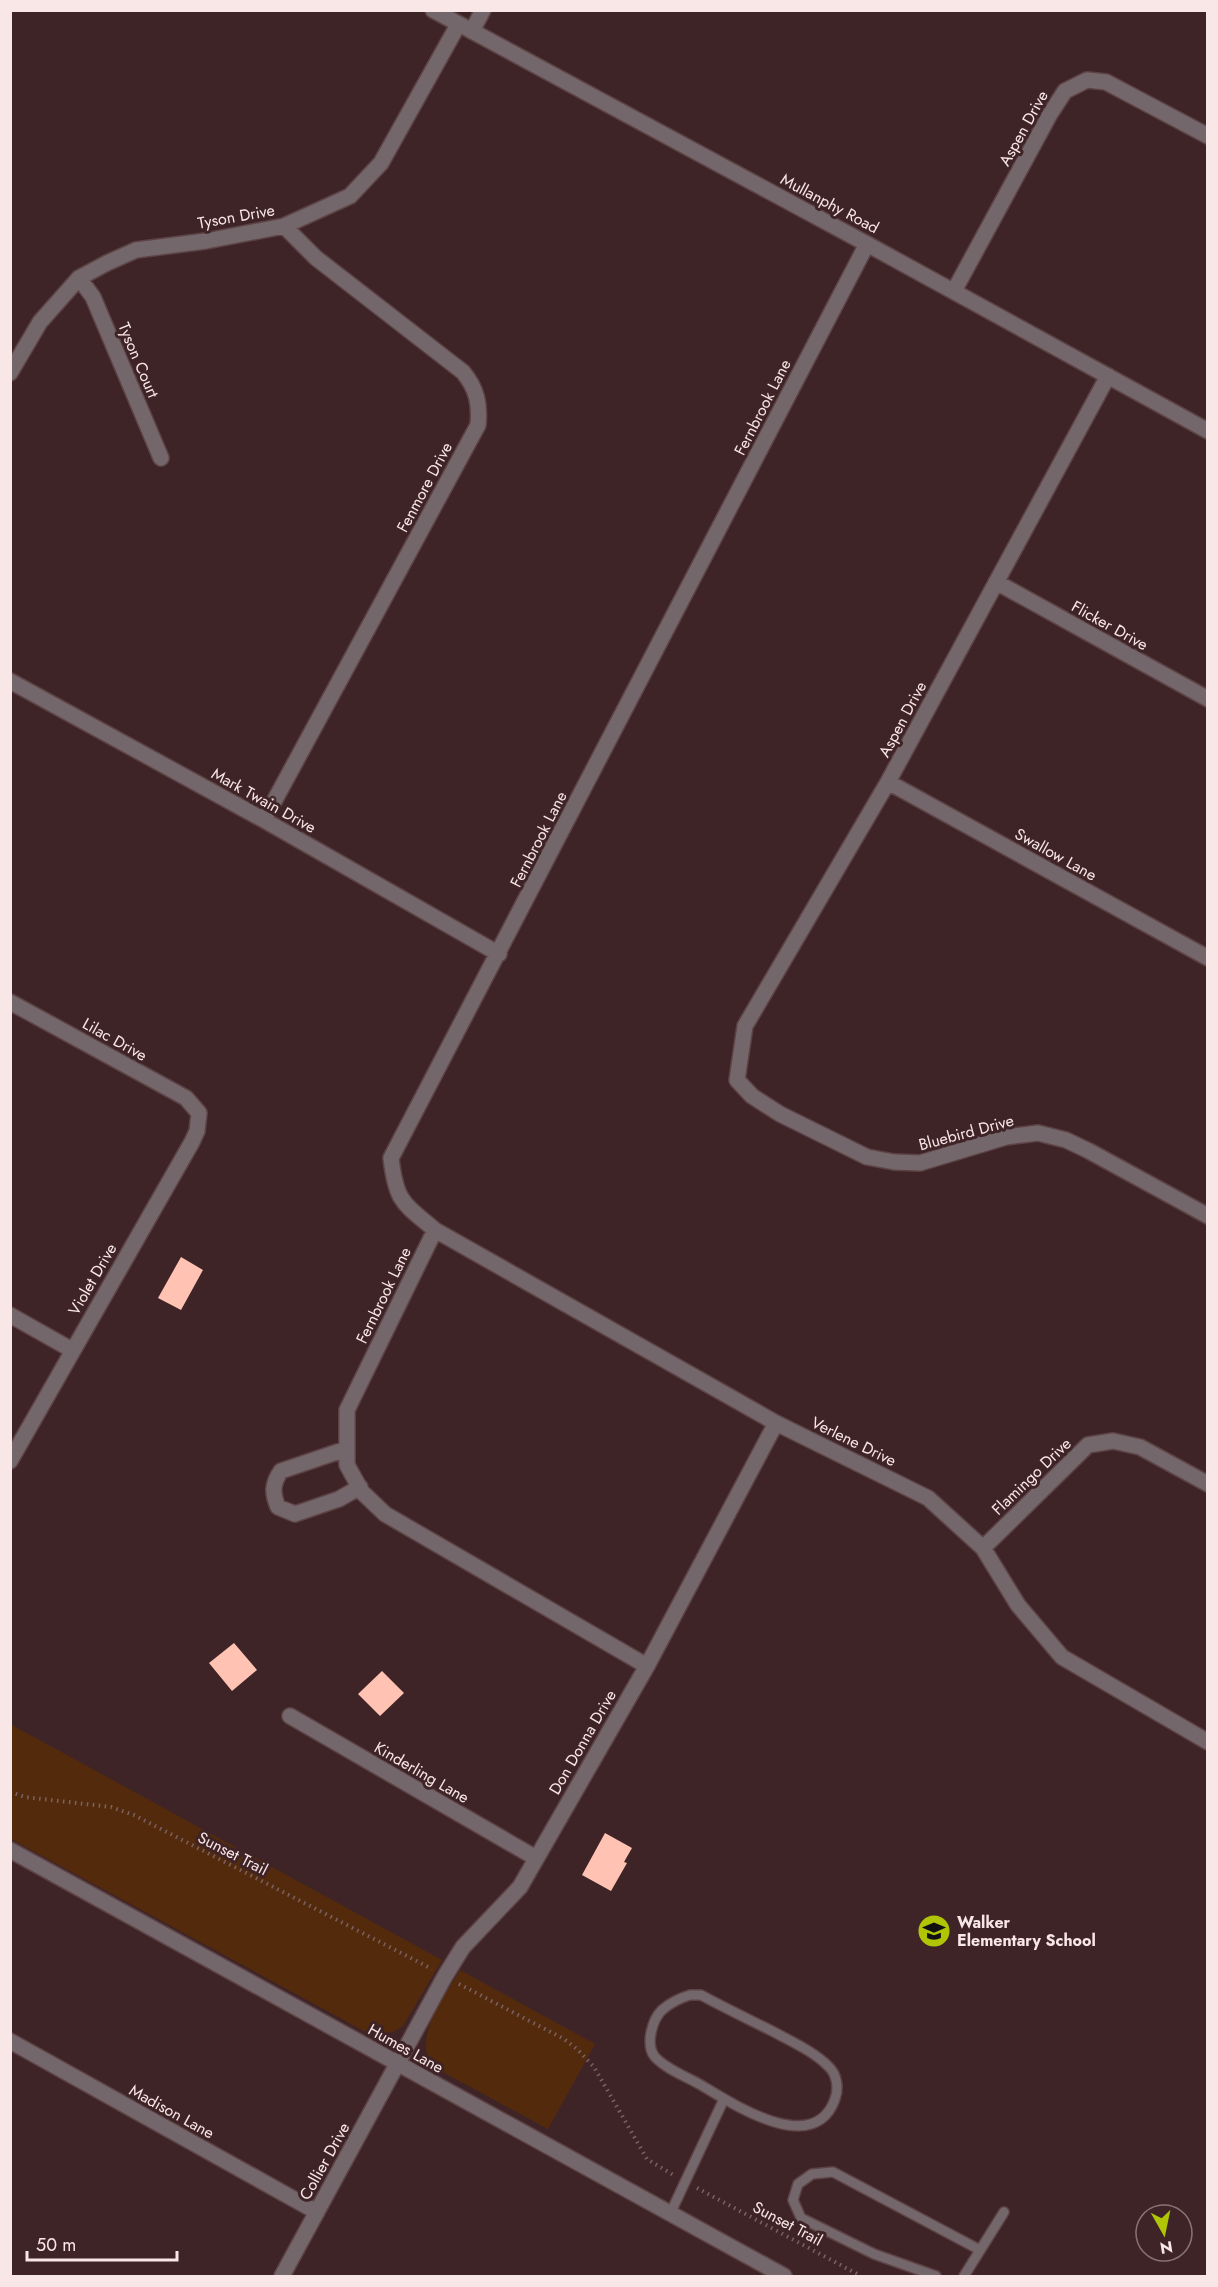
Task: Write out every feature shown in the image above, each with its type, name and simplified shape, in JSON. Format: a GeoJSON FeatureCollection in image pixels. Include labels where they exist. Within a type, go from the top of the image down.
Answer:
{"type":"FeatureCollection","features":[{"type":"Feature","properties":{"kind":"street","name":"Mullanphy Road"},"geometry":{"type":"LineString","coordinates":[[433,10],[1208,431]]}},
{"type":"Feature","properties":{"kind":"street","name":"Tyson Drive"},"geometry":{"type":"LineString","coordinates":[[10,373],[40,322],[79,278],[136,250],[206,241],[284,226],[350,196],[381,164],[465,28],[483,10]]}},
{"type":"Feature","properties":{"kind":"street","name":"Aspen Drive"},"geometry":{"type":"LineString","coordinates":[[954,291],[1050,114],[1065,91],[1087,80],[1106,82],[1208,136]]}},
{"type":"Feature","properties":{"kind":"street","name":"Fenmore Drive"},"geometry":{"type":"LineString","coordinates":[[264,820],[478,425],[480,406],[463,372],[316,258],[284,226]]}},
{"type":"Feature","properties":{"kind":"street","name":"Fernbrook Lane"},"geometry":{"type":"LineString","coordinates":[[647,1666],[385,1514],[360,1487],[347,1465],[347,1410],[435,1230],[403,1202],[394,1184],[391,1158],[867,244]]}},
{"type":"Feature","properties":{"kind":"street","name":"Tyson Court"},"geometry":{"type":"LineString","coordinates":[[79,278],[93,297],[161,458]]}},
{"type":"Feature","properties":{"kind":"street","name":"Aspen Drive"},"geometry":{"type":"LineString","coordinates":[[737,1080],[745,1026],[888,782],[1108,376]]}},
{"type":"Feature","properties":{"kind":"street","name":"Flicker Drive"},"geometry":{"type":"LineString","coordinates":[[996,582],[1208,699]]}},
{"type":"Feature","properties":{"kind":"street","name":"Mark Twain Drive"},"geometry":{"type":"LineString","coordinates":[[10,681],[264,820],[499,954]]}},
{"type":"Feature","properties":{"kind":"street","name":"Swallow Lane"},"geometry":{"type":"LineString","coordinates":[[888,782],[1208,958]]}},
{"type":"Feature","properties":{"kind":"street","name":"Lilac Drive"},"geometry":{"type":"LineString","coordinates":[[10,1002],[186,1098],[198,1113]]}},
{"type":"Feature","properties":{"kind":"street","name":"Bluebird Drive"},"geometry":{"type":"LineString","coordinates":[[737,1080],[752,1096],[780,1114],[867,1156],[894,1162],[920,1163],[1006,1137],[1038,1133],[1066,1140],[1089,1151],[1208,1216]]}},
{"type":"Feature","properties":{"kind":"street","name":"Violet Drive"},"geometry":{"type":"LineString","coordinates":[[10,1461],[192,1142],[197,1131],[198,1113]]}},
{"type":"Feature","properties":{"kind":"street","name":"Verlene Drive"},"geometry":{"type":"LineString","coordinates":[[435,1230],[776,1423],[928,1498],[982,1548],[1018,1605],[1062,1657],[1208,1742]]}},
{"type":"Feature","properties":{"kind":"street"},"geometry":{"type":"LineString","coordinates":[[10,1315],[72,1350]]}},
{"type":"Feature","properties":{"kind":"street","name":"Don Donna Drive"},"geometry":{"type":"LineString","coordinates":[[398,2064],[463,1947],[520,1887],[647,1666],[776,1423]]}},
{"type":"Feature","properties":{"kind":"street","name":"Flamingo Drive"},"geometry":{"type":"LineString","coordinates":[[982,1548],[1088,1445],[1113,1441],[1140,1447],[1208,1484]]}},
{"type":"Feature","properties":{"kind":"street"},"geometry":{"type":"LineString","coordinates":[[346,1449],[281,1472],[273,1487],[274,1497],[278,1507],[295,1514],[339,1499],[360,1487]]}},
{"type":"Feature","properties":{"kind":"street","name":"Kinderling Lane"},"geometry":{"type":"LineString","coordinates":[[290,1716],[536,1858]]}},
{"type":"Feature","properties":{"kind":"street","name":"Humes Lane"},"geometry":{"type":"LineString","coordinates":[[10,1850],[784,2277]]}},
{"type":"Feature","properties":{"kind":"street","name":"Madison Lane"},"geometry":{"type":"LineString","coordinates":[[10,2041],[317,2212]]}},
{"type":"Feature","properties":{"kind":"street","name":"Collier Drive"},"geometry":{"type":"LineString","coordinates":[[282,2277],[398,2064]]}},
{"type":"Feature","properties":{"kind":"lane"},"geometry":{"type":"LineString","coordinates":[[690,1995],[701,1995],[796,2044],[833,2070],[837,2083],[836,2098],[829,2111],[817,2122],[801,2126],[778,2124],[757,2116],[724,2098],[654,2056],[650,2041],[657,2018],[663,2010],[678,1999],[690,1995]]}},
{"type":"Feature","properties":{"kind":"lane"},"geometry":{"type":"LineString","coordinates":[[670,2214],[724,2098]]}},
{"type":"Feature","properties":{"kind":"lane"},"geometry":{"type":"LineString","coordinates":[[936,2277],[874,2254],[801,2218],[793,2200],[798,2184],[812,2174],[832,2172],[980,2250]]}},
{"type":"Feature","properties":{"kind":"lane"},"geometry":{"type":"LineString","coordinates":[[964,2277],[1004,2212]]}},
{"type":"Feature","properties":{"kind":"path","name":"Sunset Trail"},"geometry":{"type":"LineString","coordinates":[[10,1792],[25,1797],[111,1808],[134,1815],[434,1970]]}},
{"type":"Feature","properties":{"kind":"path"},"geometry":{"type":"LineString","coordinates":[[457,1983],[564,2039],[577,2049],[594,2067],[647,2159],[659,2168]]}},
{"type":"Feature","properties":{"kind":"path","name":"Sunset Trail"},"geometry":{"type":"LineString","coordinates":[[704,2191],[861,2277]]}},
{"type":"Feature","properties":{"kind":"shaded area"},"geometry":{"type":"Polygon","coordinates":[[[10,1724],[442,1960],[403,2026],[384,2034],[364,2031],[11,1839],[10,1724]]]}},
{"type":"Feature","properties":{"kind":"shaded area"},"geometry":{"type":"Polygon","coordinates":[[[460,1970],[595,2044],[548,2129],[441,2071],[428,2056],[426,2046],[430,2023],[460,1970]]]}},
{"type":"Feature","properties":{"kind":"building"},"geometry":{"type":"Polygon","coordinates":[[[181,1257],[203,1270],[181,1310],[158,1298],[181,1257]]]}},
{"type":"Feature","properties":{"kind":"building"},"geometry":{"type":"Polygon","coordinates":[[[234,1643],[257,1670],[232,1691],[209,1663],[234,1643]]]}},
{"type":"Feature","properties":{"kind":"building"},"geometry":{"type":"Polygon","coordinates":[[[382,1671],[404,1693],[380,1716],[358,1694],[382,1671]]]}},
{"type":"Feature","properties":{"kind":"building"},"geometry":{"type":"Polygon","coordinates":[[[605,1833],[632,1848],[624,1862],[627,1863],[611,1891],[582,1875],[605,1833]]]}},
{"type":"Feature","properties":{"kind":"place","name":"Walker Elementary School"},"geometry":{"type":"Point","coordinates":[934,1931]}}]}
